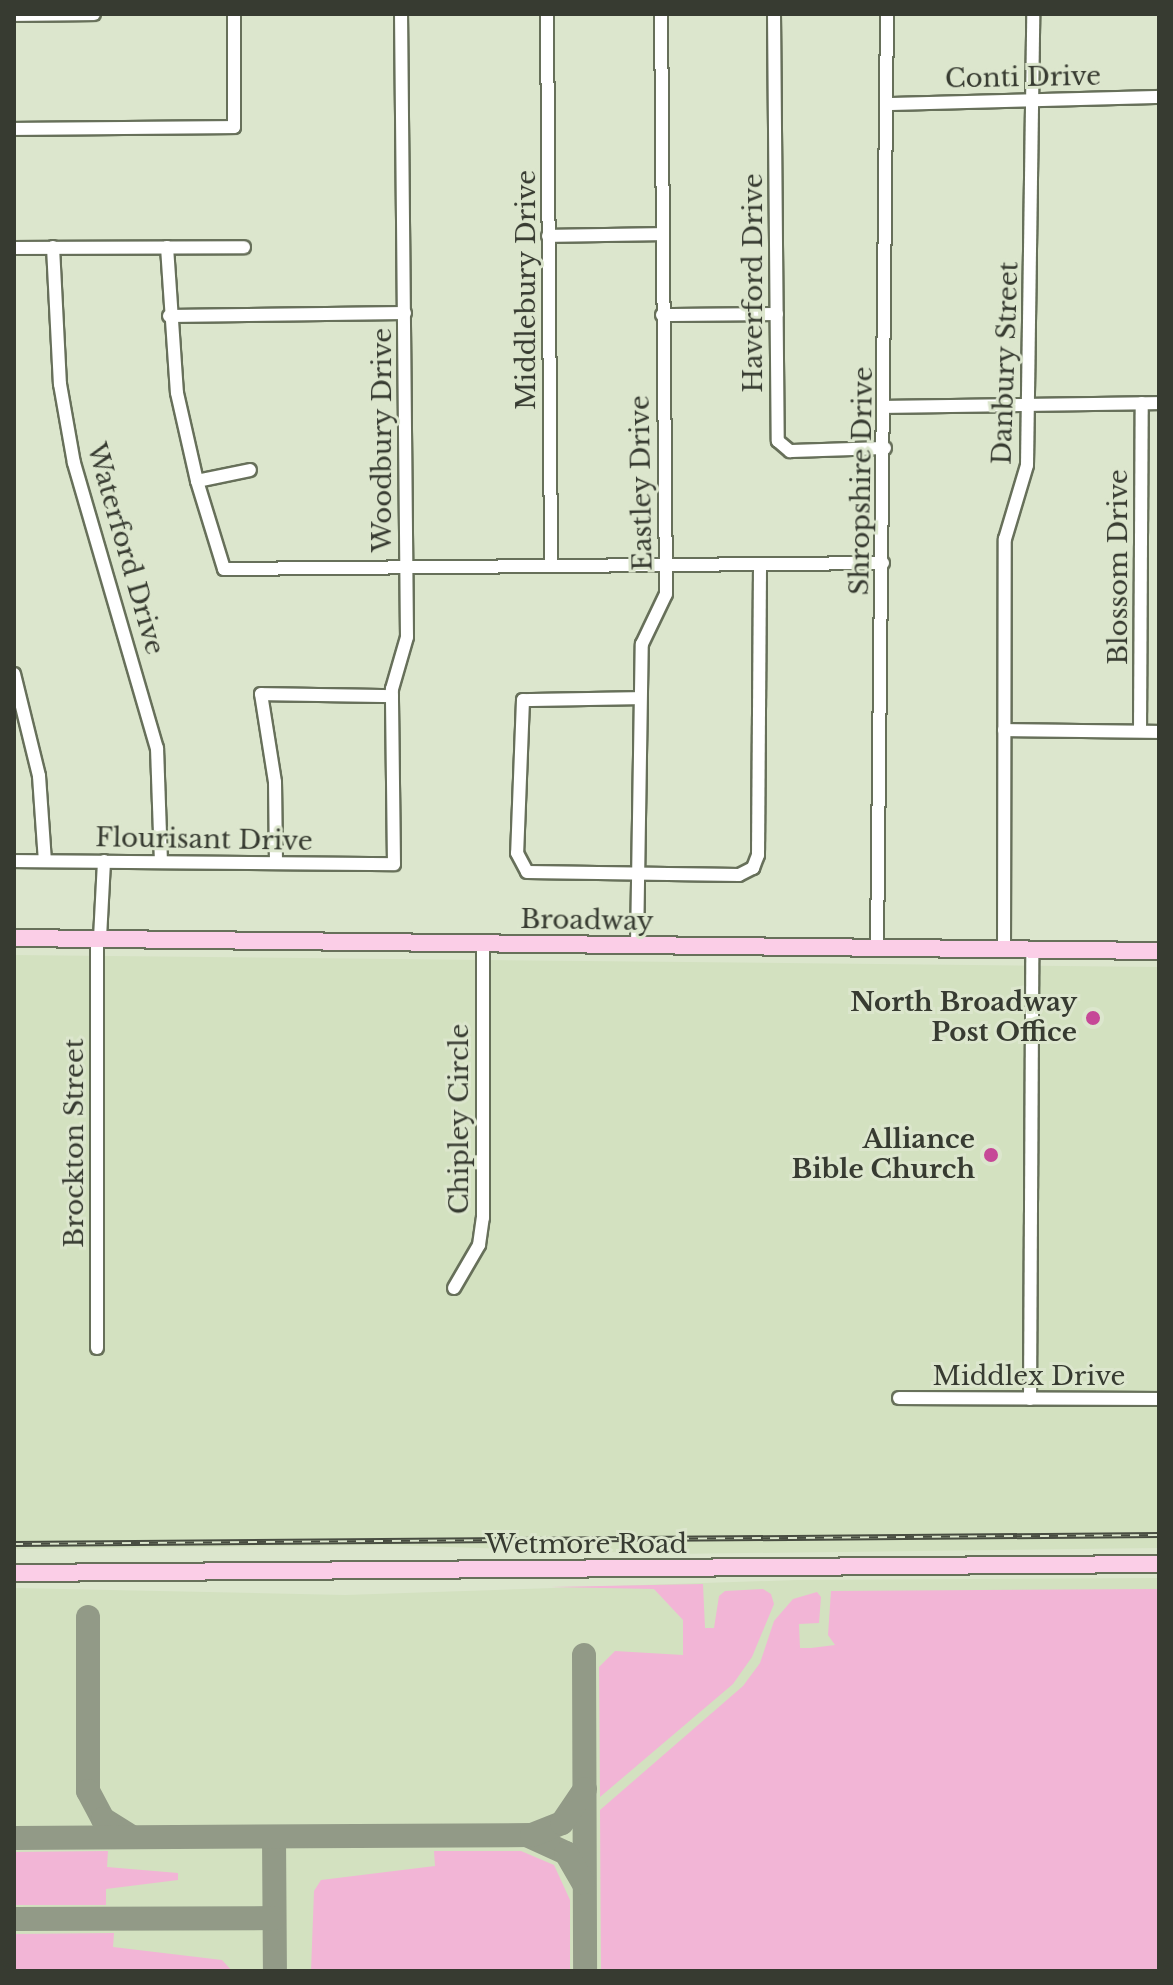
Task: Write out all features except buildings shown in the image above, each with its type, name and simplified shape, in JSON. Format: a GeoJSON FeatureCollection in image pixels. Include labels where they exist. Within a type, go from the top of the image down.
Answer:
{"type":"FeatureCollection","features":[{"type":"Feature","properties":{"kind":"main road","name":"Broadway"},"geometry":{"type":"LineString","coordinates":[[14,938],[1159,951]]}},
{"type":"Feature","properties":{"kind":"main road","name":"Wetmore Road"},"geometry":{"type":"LineString","coordinates":[[14,1573],[1159,1564]]}},
{"type":"Feature","properties":{"kind":"street"},"geometry":{"type":"LineString","coordinates":[[14,15],[94,14]]}},
{"type":"Feature","properties":{"kind":"street"},"geometry":{"type":"LineString","coordinates":[[14,129],[234,127],[234,14]]}},
{"type":"Feature","properties":{"kind":"street","name":"Woodbury Drive"},"geometry":{"type":"LineString","coordinates":[[394,864],[392,696],[407,637],[401,14]]}},
{"type":"Feature","properties":{"kind":"street","name":"Middlebury Drive"},"geometry":{"type":"LineString","coordinates":[[547,14],[551,565]]}},
{"type":"Feature","properties":{"kind":"street","name":"Eastley Drive"},"geometry":{"type":"LineString","coordinates":[[637,946],[642,644],[661,610],[666,569],[661,14]]}},
{"type":"Feature","properties":{"kind":"street","name":"Haverford Drive"},"geometry":{"type":"LineString","coordinates":[[774,14],[778,441],[790,451],[885,448]]}},
{"type":"Feature","properties":{"kind":"street","name":"Shropshire Drive"},"geometry":{"type":"LineString","coordinates":[[877,949],[885,448],[887,14]]}},
{"type":"Feature","properties":{"kind":"street","name":"Danbury Street"},"geometry":{"type":"LineString","coordinates":[[1004,950],[1005,539],[1025,474],[1029,405],[1033,14]]}},
{"type":"Feature","properties":{"kind":"street","name":"Conti Drive"},"geometry":{"type":"LineString","coordinates":[[888,104],[1159,97]]}},
{"type":"Feature","properties":{"kind":"street"},"geometry":{"type":"LineString","coordinates":[[548,236],[662,234]]}},
{"type":"Feature","properties":{"kind":"street","name":"Waterford Drive"},"geometry":{"type":"LineString","coordinates":[[53,247],[67,423],[103,573],[143,689],[157,748],[161,861]]}},
{"type":"Feature","properties":{"kind":"street"},"geometry":{"type":"LineString","coordinates":[[167,247],[169,316],[177,393],[197,481],[224,569],[551,565],[666,569],[883,563]]}},
{"type":"Feature","properties":{"kind":"street"},"geometry":{"type":"LineString","coordinates":[[14,248],[244,247]]}},
{"type":"Feature","properties":{"kind":"street"},"geometry":{"type":"LineString","coordinates":[[169,316],[405,313]]}},
{"type":"Feature","properties":{"kind":"street"},"geometry":{"type":"LineString","coordinates":[[662,315],[777,314]]}},
{"type":"Feature","properties":{"kind":"street","name":"Blossom Drive"},"geometry":{"type":"LineString","coordinates":[[1140,731],[1142,403]]}},
{"type":"Feature","properties":{"kind":"street"},"geometry":{"type":"LineString","coordinates":[[885,407],[1159,403]]}},
{"type":"Feature","properties":{"kind":"street"},"geometry":{"type":"LineString","coordinates":[[197,481],[250,470]]}},
{"type":"Feature","properties":{"kind":"street"},"geometry":{"type":"LineString","coordinates":[[640,698],[523,700],[517,853],[522,867],[534,874],[638,872],[739,875],[756,862],[760,567]]}},
{"type":"Feature","properties":{"kind":"street"},"geometry":{"type":"LineString","coordinates":[[14,674],[39,776],[45,861]]}},
{"type":"Feature","properties":{"kind":"street"},"geometry":{"type":"LineString","coordinates":[[276,863],[275,782],[261,694],[392,696]]}},
{"type":"Feature","properties":{"kind":"street"},"geometry":{"type":"LineString","coordinates":[[1004,730],[1159,732]]}},
{"type":"Feature","properties":{"kind":"street","name":"Flourisant Drive"},"geometry":{"type":"LineString","coordinates":[[14,861],[394,864]]}},
{"type":"Feature","properties":{"kind":"street","name":"Brockton Street"},"geometry":{"type":"LineString","coordinates":[[97,1348],[99,938],[104,861]]}},
{"type":"Feature","properties":{"kind":"street","name":"Chipley Circle"},"geometry":{"type":"LineString","coordinates":[[454,1288],[479,1245],[483,1218],[483,943]]}},
{"type":"Feature","properties":{"kind":"street"},"geometry":{"type":"LineString","coordinates":[[1030,1399],[1032,950]]}},
{"type":"Feature","properties":{"kind":"street","name":"Middlex Drive"},"geometry":{"type":"LineString","coordinates":[[899,1398],[1159,1399]]}},
{"type":"Feature","properties":{"kind":"shaded area"},"geometry":{"type":"Polygon","coordinates":[[[14,955],[1159,967],[1159,1548],[672,1554],[386,1545],[14,1549],[14,955]]]}},
{"type":"Feature","properties":{"kind":"shaded area"},"geometry":{"type":"Polygon","coordinates":[[[1159,1578],[1159,1971],[14,1971],[14,1588],[345,1595],[797,1580],[1159,1578]]]}},
{"type":"Feature","properties":{"kind":"shaded area"},"geometry":{"type":"Polygon","coordinates":[[[703,1584],[705,1628],[714,1628],[719,1596],[725,1591],[763,1589],[771,1594],[774,1604],[752,1657],[733,1684],[600,1797],[599,1667],[615,1651],[683,1655],[683,1620],[654,1589],[550,1587],[703,1584]]]}},
{"type":"Feature","properties":{"kind":"shaded area"},"geometry":{"type":"Polygon","coordinates":[[[1159,1589],[1159,1971],[601,1971],[600,1810],[743,1686],[760,1663],[774,1621],[793,1599],[817,1592],[821,1597],[819,1623],[799,1624],[800,1648],[811,1648],[835,1645],[828,1635],[831,1591],[1159,1589]]]}},
{"type":"Feature","properties":{"kind":"shaded area"},"geometry":{"type":"Polygon","coordinates":[[[108,1851],[107,1867],[178,1873],[178,1880],[106,1889],[106,1905],[14,1905],[14,1852],[108,1851]]]}},
{"type":"Feature","properties":{"kind":"shaded area"},"geometry":{"type":"Polygon","coordinates":[[[434,1851],[521,1851],[554,1865],[570,1900],[570,1971],[311,1971],[314,1891],[321,1880],[435,1866],[434,1851]]]}},
{"type":"Feature","properties":{"kind":"shaded area"},"geometry":{"type":"Polygon","coordinates":[[[114,1933],[113,1947],[222,1960],[232,1971],[14,1971],[14,1934],[114,1933]]]}},
{"type":"Feature","properties":{"kind":"taxiway"},"geometry":{"type":"LineString","coordinates":[[88,1617],[88,1791],[103,1819],[130,1836]]}},
{"type":"Feature","properties":{"kind":"taxiway"},"geometry":{"type":"LineString","coordinates":[[584,1655],[585,1971]]}},
{"type":"Feature","properties":{"kind":"taxiway"},"geometry":{"type":"LineString","coordinates":[[14,1838],[532,1835],[562,1823],[585,1789]]}},
{"type":"Feature","properties":{"kind":"taxiway"},"geometry":{"type":"LineString","coordinates":[[529,1836],[566,1853],[583,1882]]}},
{"type":"Feature","properties":{"kind":"taxiway"},"geometry":{"type":"LineString","coordinates":[[274,1837],[275,1971]]}},
{"type":"Feature","properties":{"kind":"taxiway"},"geometry":{"type":"LineString","coordinates":[[14,1919],[274,1918]]}},
{"type":"Feature","properties":{"kind":"railway"},"geometry":{"type":"LineString","coordinates":[[14,1544],[1159,1535]]}},
{"type":"Feature","properties":{"kind":"place","name":"North Broadway Post Office"},"geometry":{"type":"Point","coordinates":[1093,1018]}},
{"type":"Feature","properties":{"kind":"place","name":"Alliance Bible Church"},"geometry":{"type":"Point","coordinates":[991,1155]}}]}
